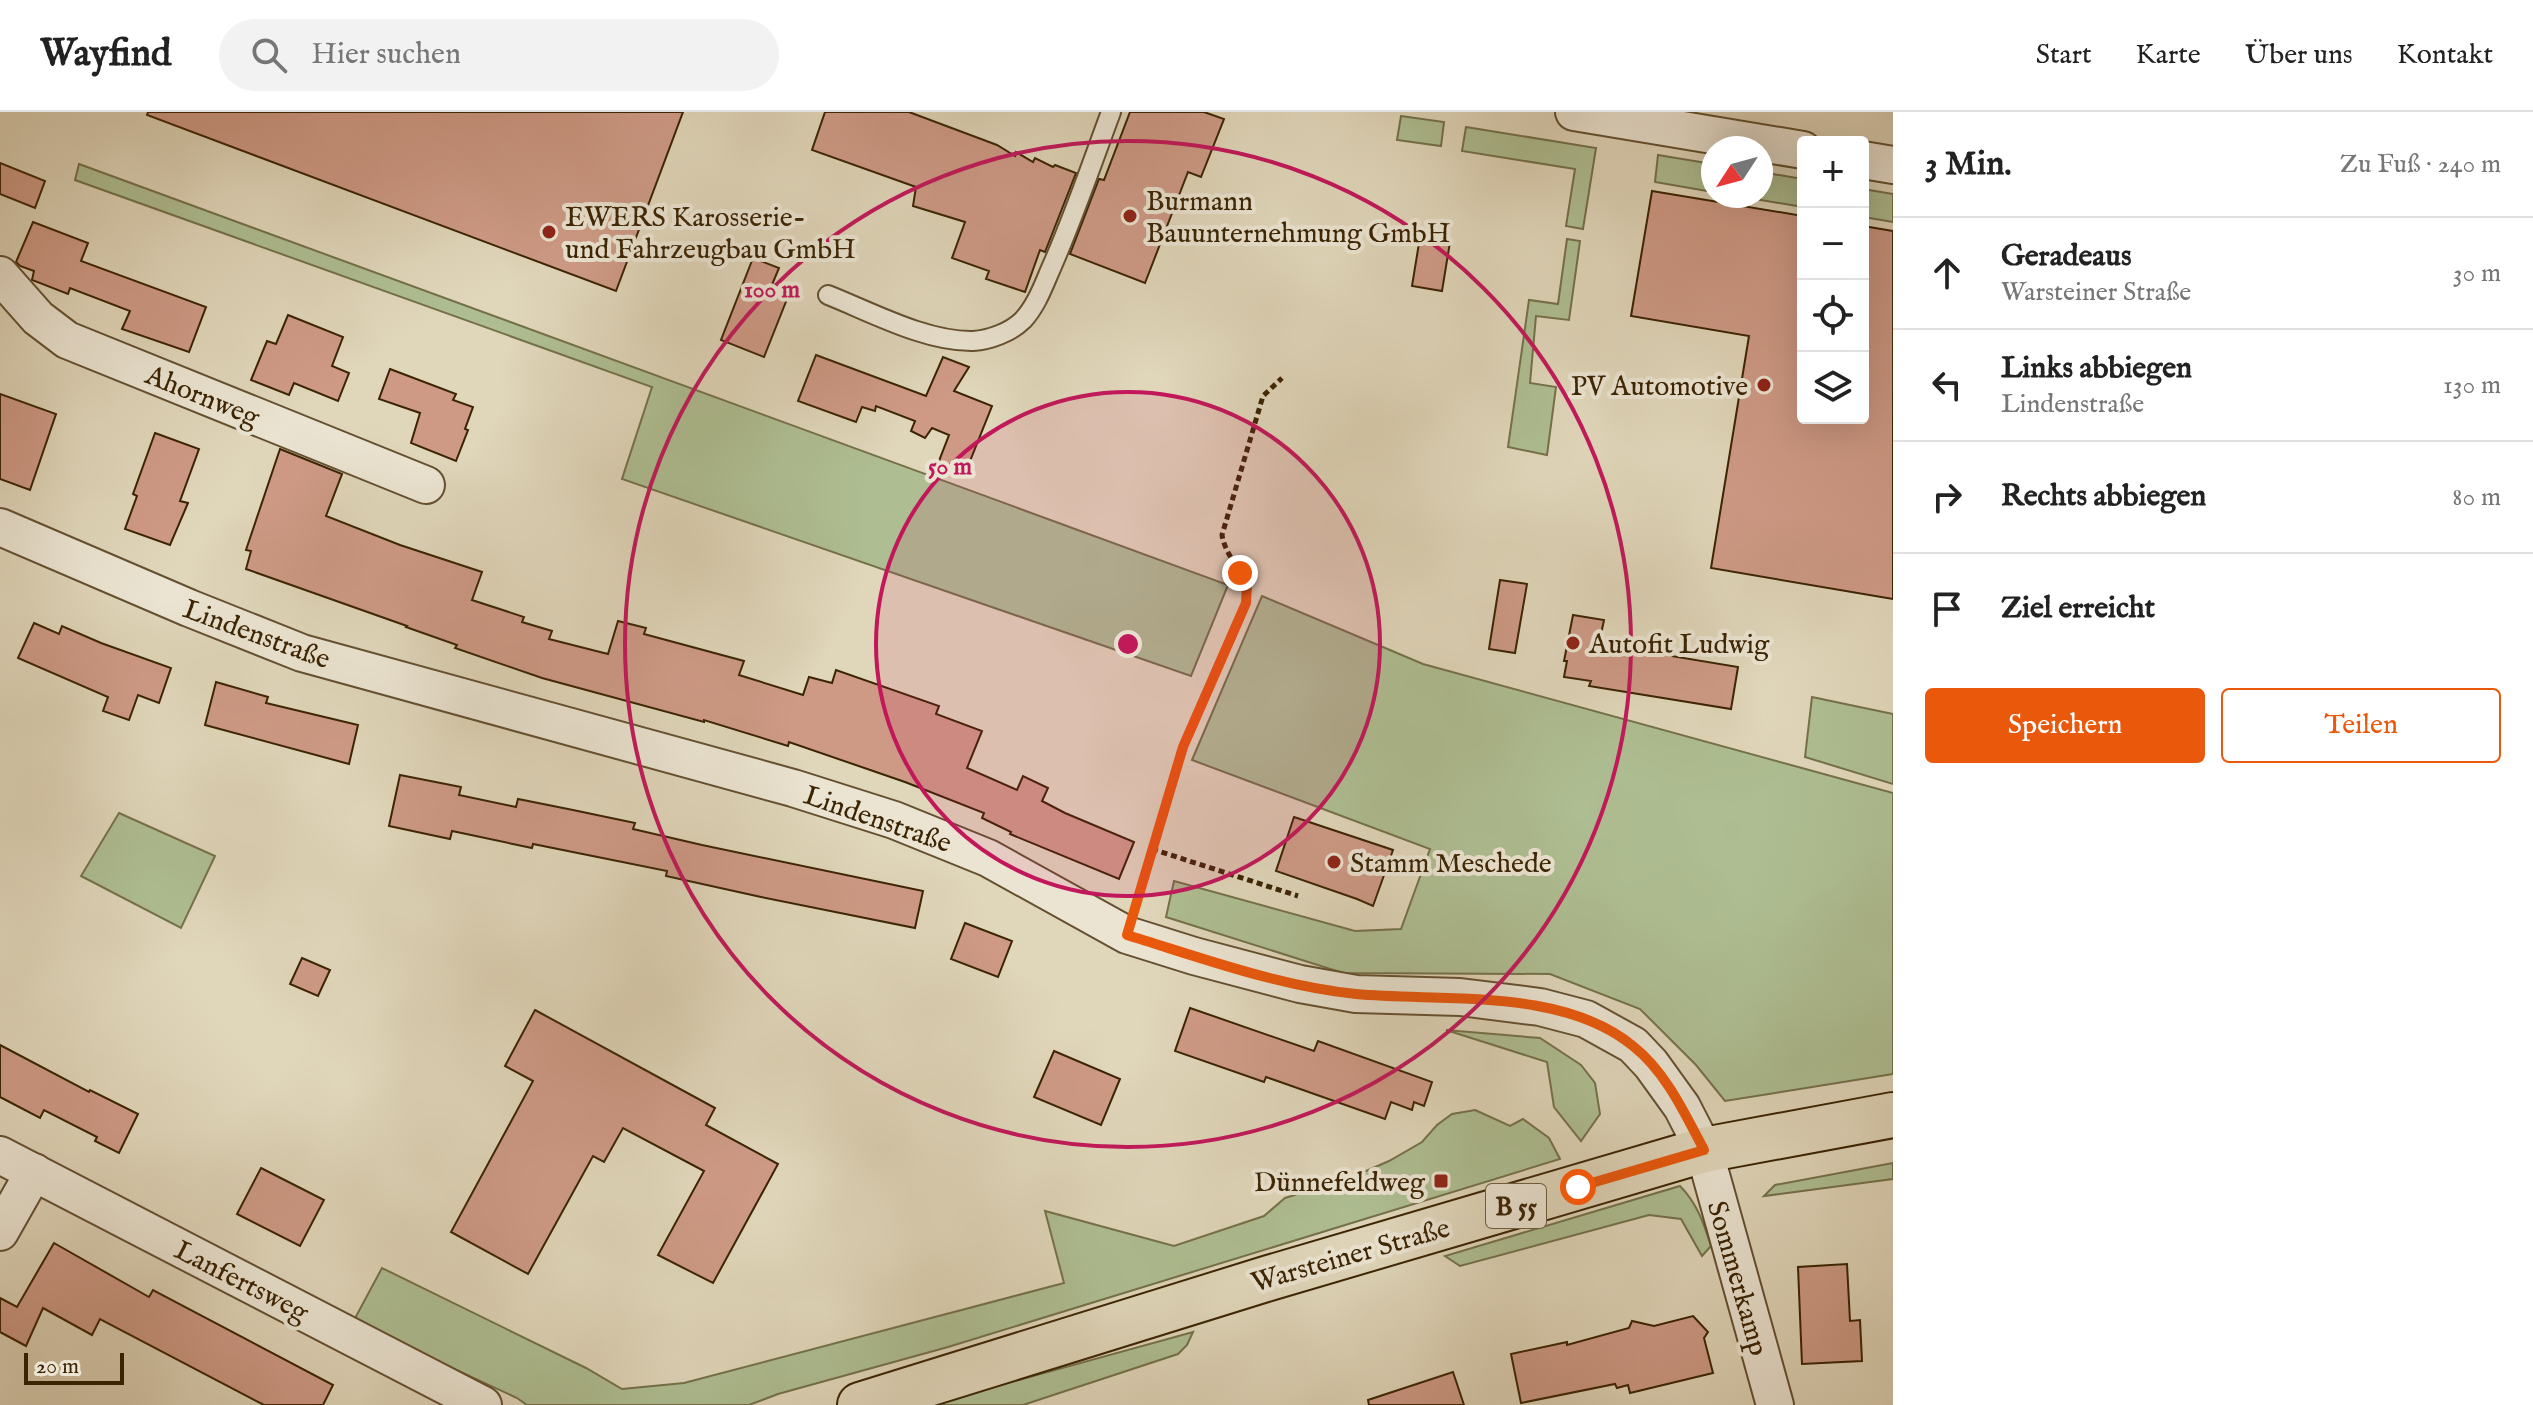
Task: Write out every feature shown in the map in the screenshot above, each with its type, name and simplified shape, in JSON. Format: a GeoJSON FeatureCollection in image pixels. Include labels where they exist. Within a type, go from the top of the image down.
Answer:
{"type":"FeatureCollection","features":[{"type":"Feature","properties":{"kind":"main road","name":"Warsteiner Straße"},"geometry":{"type":"LineString","coordinates":[[860,1405],[1269,1278],[1704,1150],[1893,1115]]}},
{"type":"Feature","properties":{"kind":"street"},"geometry":{"type":"LineString","coordinates":[[1574,112],[1797,149]]}},
{"type":"Feature","properties":{"kind":"street"},"geometry":{"type":"LineString","coordinates":[[1869,161],[1893,165]]}},
{"type":"Feature","properties":{"kind":"street","name":"Ahornweg"},"geometry":{"type":"LineString","coordinates":[[0,275],[38,318],[67,340],[426,485]]}},
{"type":"Feature","properties":{"kind":"street","name":"Lindenstraße"},"geometry":{"type":"LineString","coordinates":[[0,527],[202,614],[302,653],[793,788],[894,820],[988,858],[1127,935],[1248,972],[1300,984],[1356,994],[1460,997],[1540,1007],[1586,1019],[1633,1045],[1651,1064],[1682,1107],[1704,1150]]}},
{"type":"Feature","properties":{"kind":"street","name":"Sommerkamp"},"geometry":{"type":"LineString","coordinates":[[1704,1150],[1775,1405]]}},
{"type":"Feature","properties":{"kind":"street","name":"Lanfertsweg"},"geometry":{"type":"LineString","coordinates":[[0,1155],[483,1405]]}},
{"type":"Feature","properties":{"kind":"street"},"geometry":{"type":"LineString","coordinates":[[0,1232],[34,1172]]}},
{"type":"Feature","properties":{"kind":"lane"},"geometry":{"type":"LineString","coordinates":[[828,295],[932,336],[975,341],[1016,326],[1031,310],[1055,259],[1111,112]]}},
{"type":"Feature","properties":{"kind":"path"},"geometry":{"type":"LineString","coordinates":[[1127,935],[1183,747],[1246,603],[1247,584],[1227,554],[1222,535],[1263,396],[1282,378]]}},
{"type":"Feature","properties":{"kind":"path"},"geometry":{"type":"LineString","coordinates":[[1152,849],[1298,896]]}},
{"type":"Feature","properties":{"kind":"green space"},"geometry":{"type":"Polygon","coordinates":[[[1401,116],[1444,122],[1441,146],[1397,140],[1401,116]]]}},
{"type":"Feature","properties":{"kind":"green space"},"geometry":{"type":"Polygon","coordinates":[[[1466,127],[1596,148],[1583,229],[1566,226],[1575,169],[1462,151],[1466,127]]]}},
{"type":"Feature","properties":{"kind":"green space"},"geometry":{"type":"Polygon","coordinates":[[[1658,155],[1701,162],[1701,190],[1655,182],[1658,155]]]}},
{"type":"Feature","properties":{"kind":"green space"},"geometry":{"type":"Polygon","coordinates":[[[79,164],[1228,585],[1191,676],[622,479],[652,387],[75,180],[79,164]]]}},
{"type":"Feature","properties":{"kind":"green space"},"geometry":{"type":"Polygon","coordinates":[[[1773,174],[1797,178],[1797,206],[1773,202],[1773,174]]]}},
{"type":"Feature","properties":{"kind":"green space"},"geometry":{"type":"Polygon","coordinates":[[[1869,190],[1893,194],[1893,222],[1869,218],[1869,190]]]}},
{"type":"Feature","properties":{"kind":"green space"},"geometry":{"type":"Polygon","coordinates":[[[1567,239],[1580,241],[1569,320],[1536,316],[1530,383],[1556,387],[1547,455],[1508,447],[1529,300],[1558,304],[1567,239]]]}},
{"type":"Feature","properties":{"kind":"green space"},"geometry":{"type":"Polygon","coordinates":[[[1262,596],[1423,664],[1893,793],[1893,1074],[1725,1101],[1696,1065],[1640,1009],[1550,974],[1343,973],[1166,917],[1174,881],[1355,931],[1401,929],[1430,849],[1192,760],[1262,596]]]}},
{"type":"Feature","properties":{"kind":"green space"},"geometry":{"type":"Polygon","coordinates":[[[1812,697],[1893,714],[1893,784],[1805,757],[1812,697]]]}},
{"type":"Feature","properties":{"kind":"green space"},"geometry":{"type":"Polygon","coordinates":[[[119,813],[215,856],[181,928],[81,876],[119,813]]]}},
{"type":"Feature","properties":{"kind":"green space"},"geometry":{"type":"Polygon","coordinates":[[[1446,1030],[1540,1038],[1581,1065],[1595,1083],[1600,1114],[1581,1141],[1554,1107],[1547,1062],[1446,1030]]]}},
{"type":"Feature","properties":{"kind":"green space"},"geometry":{"type":"Polygon","coordinates":[[[1475,1110],[1510,1126],[1523,1119],[1549,1138],[1560,1159],[749,1405],[527,1405],[353,1322],[382,1268],[586,1368],[622,1389],[684,1383],[1064,1283],[1045,1211],[1174,1246],[1264,1216],[1285,1198],[1350,1178],[1389,1161],[1422,1142],[1452,1114],[1475,1110]]]}},
{"type":"Feature","properties":{"kind":"green space"},"geometry":{"type":"Polygon","coordinates":[[[1893,1163],[1893,1179],[1764,1196],[1775,1185],[1893,1163]]]}},
{"type":"Feature","properties":{"kind":"green space"},"geometry":{"type":"Polygon","coordinates":[[[1680,1186],[1703,1222],[1711,1246],[1702,1256],[1681,1219],[1649,1215],[1460,1266],[1445,1256],[1680,1186]]]}},
{"type":"Feature","properties":{"kind":"green space"},"geometry":{"type":"Polygon","coordinates":[[[1193,1332],[1178,1354],[1023,1405],[928,1405],[1193,1332]]]}},
{"type":"Feature","properties":{"kind":"building","name":"EWERS Karosserie- und Fahrzeugbau GmbH"},"geometry":{"type":"Polygon","coordinates":[[[148,112],[683,112],[616,291],[147,115],[148,112]]]}},
{"type":"Feature","properties":{"kind":"building"},"geometry":{"type":"Polygon","coordinates":[[[825,112],[909,112],[997,145],[1015,156],[1016,152],[1033,162],[1035,158],[1076,173],[1045,252],[1040,250],[1025,292],[986,279],[989,271],[952,258],[965,222],[913,206],[916,187],[812,150],[825,112]]]}},
{"type":"Feature","properties":{"kind":"building","name":"Burmann Bauunternehmung GmbH"},"geometry":{"type":"Polygon","coordinates":[[[1130,112],[1204,112],[1224,119],[1201,177],[1188,172],[1145,283],[1070,254],[1099,179],[1104,180],[1130,112]]]}},
{"type":"Feature","properties":{"kind":"building"},"geometry":{"type":"Polygon","coordinates":[[[0,163],[45,181],[35,208],[0,194],[0,163]]]}},
{"type":"Feature","properties":{"kind":"building"},"geometry":{"type":"Polygon","coordinates":[[[1652,191],[1701,199],[1701,208],[1755,208],[1797,215],[1797,424],[1869,424],[1869,227],[1893,231],[1893,599],[1711,568],[1749,336],[1631,316],[1652,191]]]}},
{"type":"Feature","properties":{"kind":"building"},"geometry":{"type":"Polygon","coordinates":[[[33,222],[88,243],[81,261],[206,307],[189,352],[122,329],[130,311],[70,288],[68,294],[32,280],[34,271],[16,262],[33,222]]]}},
{"type":"Feature","properties":{"kind":"building"},"geometry":{"type":"Polygon","coordinates":[[[1420,237],[1450,242],[1442,291],[1412,286],[1420,237]]]}},
{"type":"Feature","properties":{"kind":"building"},"geometry":{"type":"Polygon","coordinates":[[[753,258],[779,268],[769,292],[787,299],[764,357],[721,340],[753,258]]]}},
{"type":"Feature","properties":{"kind":"building"},"geometry":{"type":"Polygon","coordinates":[[[288,315],[343,337],[332,366],[349,373],[338,401],[294,383],[289,395],[251,380],[267,341],[276,344],[288,315]]]}},
{"type":"Feature","properties":{"kind":"building"},"geometry":{"type":"Polygon","coordinates":[[[816,355],[926,396],[943,357],[969,367],[954,391],[992,406],[966,471],[939,461],[949,435],[932,428],[925,438],[911,431],[915,421],[876,406],[875,411],[862,407],[856,422],[798,401],[816,355]]]}},
{"type":"Feature","properties":{"kind":"building"},"geometry":{"type":"Polygon","coordinates":[[[390,369],[456,394],[453,400],[473,407],[456,461],[411,443],[420,413],[379,399],[390,369]]]}},
{"type":"Feature","properties":{"kind":"building"},"geometry":{"type":"Polygon","coordinates":[[[0,394],[56,414],[30,490],[0,479],[0,394]]]}},
{"type":"Feature","properties":{"kind":"building"},"geometry":{"type":"Polygon","coordinates":[[[155,433],[199,449],[180,501],[188,503],[170,545],[125,529],[137,496],[133,494],[155,433]]]}},
{"type":"Feature","properties":{"kind":"building"},"geometry":{"type":"Polygon","coordinates":[[[280,449],[342,474],[326,516],[482,572],[472,600],[524,617],[522,622],[552,631],[549,639],[608,654],[618,621],[646,628],[644,634],[744,661],[739,675],[803,695],[809,677],[832,683],[836,670],[939,706],[936,714],[982,731],[967,768],[1017,790],[1023,776],[1048,788],[1042,801],[1134,842],[1119,879],[1010,834],[982,818],[984,813],[905,782],[789,742],[788,746],[704,720],[542,678],[246,569],[251,551],[246,550],[280,449]]]}},
{"type":"Feature","properties":{"kind":"building"},"geometry":{"type":"Polygon","coordinates":[[[1500,580],[1527,584],[1515,653],[1489,649],[1500,580]]]}},
{"type":"Feature","properties":{"kind":"building"},"geometry":{"type":"Polygon","coordinates":[[[1573,615],[1604,620],[1599,644],[1738,667],[1731,709],[1589,686],[1591,681],[1564,677],[1573,615]]]}},
{"type":"Feature","properties":{"kind":"building"},"geometry":{"type":"Polygon","coordinates":[[[34,623],[59,634],[62,626],[171,668],[159,703],[138,695],[129,720],[103,711],[108,697],[18,658],[34,623]]]}},
{"type":"Feature","properties":{"kind":"building"},"geometry":{"type":"Polygon","coordinates":[[[216,682],[268,697],[266,703],[358,725],[349,764],[205,725],[216,682]]]}},
{"type":"Feature","properties":{"kind":"building"},"geometry":{"type":"Polygon","coordinates":[[[400,775],[461,787],[459,795],[516,807],[518,799],[573,810],[635,823],[633,829],[702,845],[923,891],[915,928],[761,897],[666,876],[667,871],[533,844],[532,848],[452,831],[450,839],[389,826],[400,775]]]}},
{"type":"Feature","properties":{"kind":"building","name":"Stamm Meschede"},"geometry":{"type":"Polygon","coordinates":[[[1294,817],[1393,850],[1373,906],[1276,871],[1294,817]]]}},
{"type":"Feature","properties":{"kind":"building"},"geometry":{"type":"Polygon","coordinates":[[[965,923],[1012,941],[998,977],[951,959],[965,923]]]}},
{"type":"Feature","properties":{"kind":"building"},"geometry":{"type":"Polygon","coordinates":[[[302,958],[330,970],[318,996],[290,984],[302,958]]]}},
{"type":"Feature","properties":{"kind":"building"},"geometry":{"type":"Polygon","coordinates":[[[1190,1008],[1314,1051],[1318,1041],[1432,1082],[1424,1106],[1414,1102],[1412,1110],[1391,1102],[1385,1119],[1266,1077],[1264,1082],[1175,1051],[1190,1008]]]}},
{"type":"Feature","properties":{"kind":"building"},"geometry":{"type":"Polygon","coordinates":[[[535,1010],[715,1108],[706,1125],[778,1164],[713,1283],[658,1255],[704,1171],[623,1128],[604,1162],[593,1156],[528,1274],[451,1232],[533,1081],[505,1066],[535,1010]]]}},
{"type":"Feature","properties":{"kind":"building"},"geometry":{"type":"Polygon","coordinates":[[[0,1045],[138,1114],[119,1153],[95,1141],[97,1137],[44,1110],[40,1118],[0,1097],[0,1045]]]}},
{"type":"Feature","properties":{"kind":"building"},"geometry":{"type":"Polygon","coordinates":[[[1054,1051],[1120,1079],[1101,1125],[1034,1097],[1054,1051]]]}},
{"type":"Feature","properties":{"kind":"building"},"geometry":{"type":"Polygon","coordinates":[[[261,1168],[324,1200],[300,1246],[237,1214],[261,1168]]]}},
{"type":"Feature","properties":{"kind":"building"},"geometry":{"type":"Polygon","coordinates":[[[54,1243],[149,1297],[153,1290],[333,1385],[323,1405],[264,1405],[100,1319],[92,1335],[43,1308],[26,1346],[0,1332],[0,1298],[17,1307],[54,1243]]]}},
{"type":"Feature","properties":{"kind":"building"},"geometry":{"type":"Polygon","coordinates":[[[1847,1264],[1850,1321],[1860,1320],[1862,1361],[1802,1364],[1798,1267],[1847,1264]]]}},
{"type":"Feature","properties":{"kind":"building"},"geometry":{"type":"Polygon","coordinates":[[[1693,1316],[1708,1332],[1704,1338],[1713,1373],[1630,1393],[1628,1385],[1617,1388],[1615,1384],[1521,1403],[1511,1354],[1567,1342],[1567,1345],[1629,1328],[1632,1321],[1654,1326],[1693,1316]]]}},
{"type":"Feature","properties":{"kind":"building"},"geometry":{"type":"Polygon","coordinates":[[[1453,1372],[1464,1405],[1369,1405],[1368,1400],[1453,1372]]]}},
{"type":"Feature","properties":{"kind":"place","name":"Burmann Bauunternehmung GmbH"},"geometry":{"type":"Point","coordinates":[1130,216]}},
{"type":"Feature","properties":{"kind":"place","name":"EWERS Karosserie- und Fahrzeugbau GmbH"},"geometry":{"type":"Point","coordinates":[549,232]}},
{"type":"Feature","properties":{"kind":"place","name":"PV Automotive"},"geometry":{"type":"Point","coordinates":[1764,385]}},
{"type":"Feature","properties":{"kind":"place","name":"Autofit Ludwig"},"geometry":{"type":"Point","coordinates":[1573,643]}},
{"type":"Feature","properties":{"kind":"place","name":"Stamm Meschede"},"geometry":{"type":"Point","coordinates":[1334,862]}},
{"type":"Feature","properties":{"kind":"place","name":"Dünnefeldweg"},"geometry":{"type":"Point","coordinates":[1441,1181]}},
{"type":"Feature","properties":{"kind":"route"},"geometry":{"type":"LineString","coordinates":[[1240,573],[1247,584],[1246,603],[1183,747],[1127,935],[1248,972],[1300,984],[1356,994],[1460,997],[1540,1007],[1586,1019],[1610,1031],[1633,1045],[1651,1064],[1682,1107],[1704,1150],[1578,1187]]}}]}
